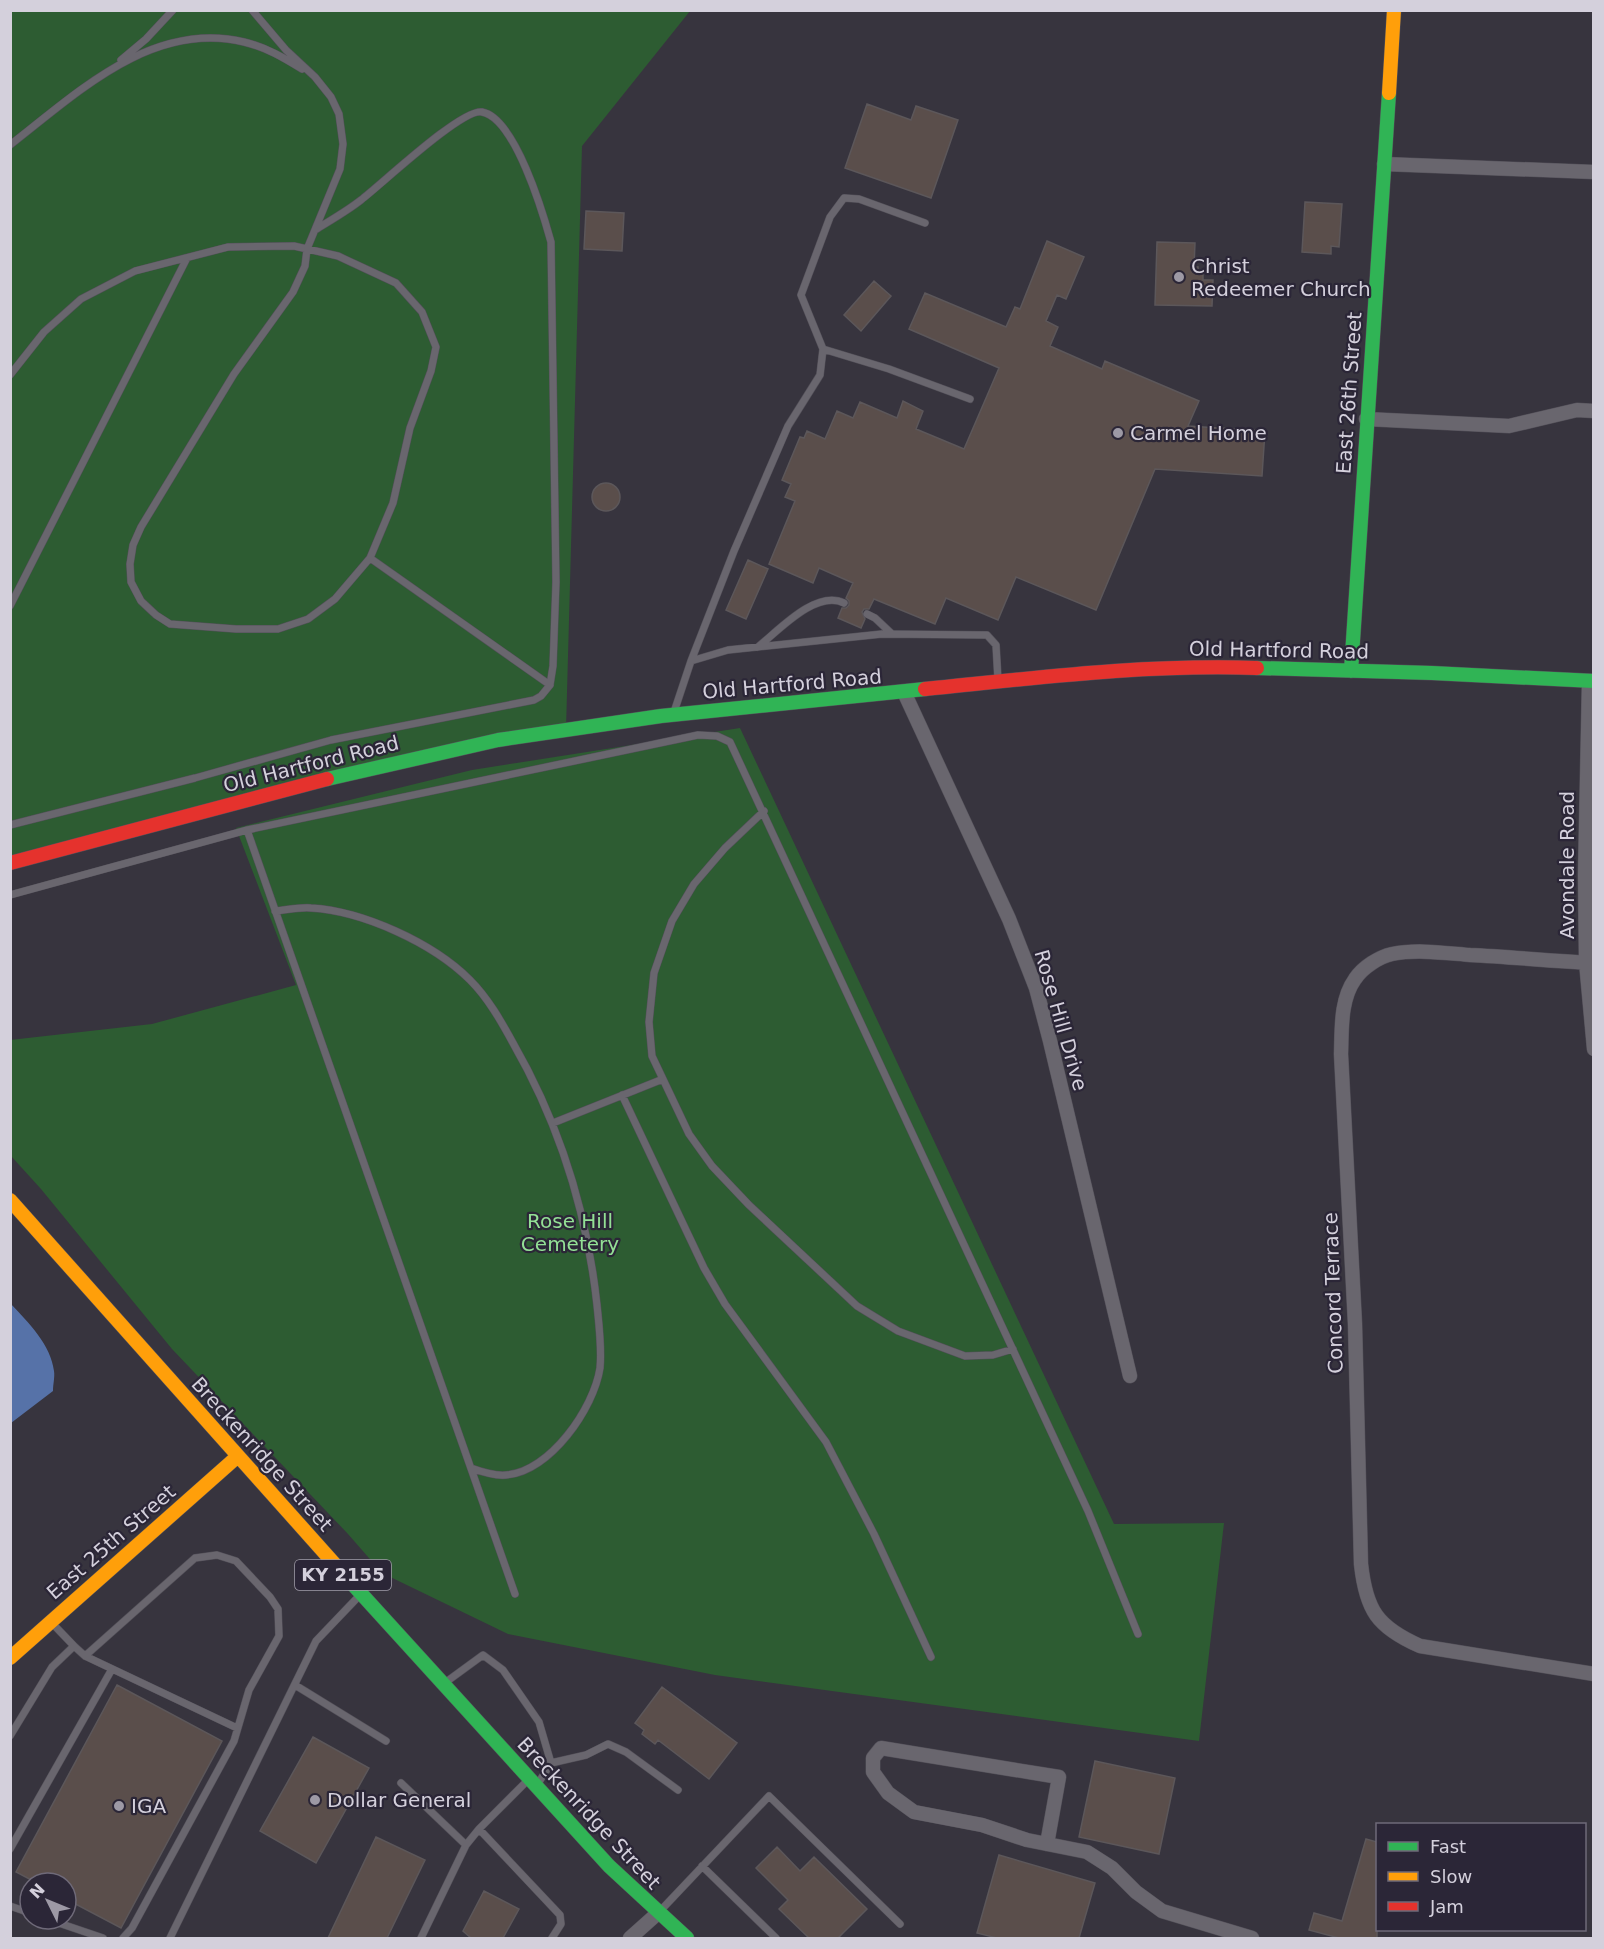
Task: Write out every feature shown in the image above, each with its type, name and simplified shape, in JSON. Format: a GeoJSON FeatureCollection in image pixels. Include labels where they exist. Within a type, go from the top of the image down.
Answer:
{"type":"FeatureCollection","features":[{"type":"Feature","properties":{"kind":"main road","name":"East 26th Street"},"geometry":{"type":"LineString","coordinates":[[1351,671],[1394,10]]}},
{"type":"Feature","properties":{"kind":"main road","name":"Old Hartford Road"},"geometry":{"type":"LineString","coordinates":[[10,863],[294,787],[410,759],[498,740],[674,714],[1084,673],[1173,667],[1232,667],[1591,681]]}},
{"type":"Feature","properties":{"kind":"main road","name":"Breckenridge Street"},"geometry":{"type":"LineString","coordinates":[[10,1200],[360,1594],[609,1866],[687,1938]]}},
{"type":"Feature","properties":{"kind":"main road","name":"East 25th Street"},"geometry":{"type":"LineString","coordinates":[[10,1658],[238,1456]]}},
{"type":"Feature","properties":{"kind":"street"},"geometry":{"type":"LineString","coordinates":[[1384,164],[1593,172]]}},
{"type":"Feature","properties":{"kind":"street"},"geometry":{"type":"LineString","coordinates":[[1366,418],[1509,426],[1577,410],[1593,411]]}},
{"type":"Feature","properties":{"kind":"street","name":"Avondale Road"},"geometry":{"type":"LineString","coordinates":[[1591,681],[1585,875],[1593,1049]]}},
{"type":"Feature","properties":{"kind":"street","name":"Rose Hill Drive"},"geometry":{"type":"LineString","coordinates":[[904,692],[1009,919],[1036,988],[1130,1376]]}},
{"type":"Feature","properties":{"kind":"street","name":"Concord Terrace"},"geometry":{"type":"LineString","coordinates":[[1590,962],[1442,953],[1391,954],[1370,963],[1355,978],[1346,999],[1341,1054],[1355,1324],[1361,1564],[1364,1587],[1370,1606],[1382,1623],[1398,1637],[1420,1646],[1593,1674]]}},
{"type":"Feature","properties":{"kind":"street"},"geometry":{"type":"LineString","coordinates":[[1047,1844],[1059,1777],[881,1748],[873,1758],[873,1772],[888,1793],[914,1812],[982,1825],[1027,1840],[1047,1844],[1087,1852],[1112,1868],[1136,1892],[1162,1911],[1252,1938]]}},
{"type":"Feature","properties":{"kind":"street"},"geometry":{"type":"LineString","coordinates":[[630,1938],[658,1913]]}},
{"type":"Feature","properties":{"kind":"lane"},"geometry":{"type":"LineString","coordinates":[[10,145],[146,39],[173,10]]}},
{"type":"Feature","properties":{"kind":"lane"},"geometry":{"type":"LineString","coordinates":[[10,375],[44,332],[81,299],[135,271],[228,247],[294,246],[307,249],[338,256],[396,283],[422,312],[436,347],[431,371],[410,429],[393,503],[370,558],[335,599],[308,619],[279,629],[236,629],[170,624],[141,601],[131,582],[130,564],[133,545],[141,527],[234,374],[293,292],[305,266],[307,249],[340,169],[343,144],[339,114],[331,97],[252,10]]}},
{"type":"Feature","properties":{"kind":"lane"},"geometry":{"type":"LineString","coordinates":[[107,71],[139,54],[192,38],[244,42],[274,53],[315,77]]}},
{"type":"Feature","properties":{"kind":"lane"},"geometry":{"type":"LineString","coordinates":[[10,825],[195,778],[331,740],[534,700],[541,696],[550,685],[553,666],[556,582],[552,242],[539,197],[512,140],[495,117],[481,111],[468,114],[361,200],[315,230]]}},
{"type":"Feature","properties":{"kind":"lane"},"geometry":{"type":"LineString","coordinates":[[674,714],[691,662],[734,551],[788,426],[820,375],[823,349],[801,295],[830,217],[844,198],[859,199],[925,223]]}},
{"type":"Feature","properties":{"kind":"lane"},"geometry":{"type":"LineString","coordinates":[[10,606],[187,258]]}},
{"type":"Feature","properties":{"kind":"lane"},"geometry":{"type":"LineString","coordinates":[[823,349],[890,369],[970,399]]}},
{"type":"Feature","properties":{"kind":"lane"},"geometry":{"type":"LineString","coordinates":[[370,558],[550,685]]}},
{"type":"Feature","properties":{"kind":"lane"},"geometry":{"type":"LineString","coordinates":[[758,647],[805,609],[826,599],[839,600],[844,603]]}},
{"type":"Feature","properties":{"kind":"lane"},"geometry":{"type":"LineString","coordinates":[[867,614],[875,618],[892,634]]}},
{"type":"Feature","properties":{"kind":"lane"},"geometry":{"type":"LineString","coordinates":[[691,662],[728,650],[892,634],[987,635],[996,645],[998,682]]}},
{"type":"Feature","properties":{"kind":"lane"},"geometry":{"type":"LineString","coordinates":[[10,895],[247,830],[698,735],[717,736],[730,742],[1088,1511],[1138,1634]]}},
{"type":"Feature","properties":{"kind":"lane"},"geometry":{"type":"LineString","coordinates":[[764,811],[725,848],[694,884],[672,921],[654,973],[649,1022],[652,1056],[689,1134],[712,1166],[749,1205],[856,1306],[898,1331],[965,1356],[993,1355],[1013,1349]]}},
{"type":"Feature","properties":{"kind":"lane"},"geometry":{"type":"LineString","coordinates":[[247,830],[515,1594]]}},
{"type":"Feature","properties":{"kind":"lane"},"geometry":{"type":"LineString","coordinates":[[275,911],[312,908],[360,918],[406,936],[470,979],[486,998],[529,1071],[553,1123],[580,1206],[593,1268],[600,1368],[592,1396],[582,1416],[546,1458],[524,1470],[507,1475],[486,1473],[471,1468]]}},
{"type":"Feature","properties":{"kind":"lane"},"geometry":{"type":"LineString","coordinates":[[553,1123],[663,1079]]}},
{"type":"Feature","properties":{"kind":"lane"},"geometry":{"type":"LineString","coordinates":[[622,1095],[704,1268],[725,1304],[826,1442],[848,1482],[931,1657]]}},
{"type":"Feature","properties":{"kind":"lane"},"geometry":{"type":"LineString","coordinates":[[86,1656],[195,1558],[218,1555],[236,1561],[270,1597],[278,1609],[279,1636],[249,1690],[234,1741],[132,1928],[123,1938]]}},
{"type":"Feature","properties":{"kind":"lane"},"geometry":{"type":"LineString","coordinates":[[170,1938],[316,1641],[360,1594]]}},
{"type":"Feature","properties":{"kind":"lane"},"geometry":{"type":"LineString","coordinates":[[50,1621],[86,1656],[237,1728]]}},
{"type":"Feature","properties":{"kind":"lane"},"geometry":{"type":"LineString","coordinates":[[10,1736],[52,1667],[74,1646]]}},
{"type":"Feature","properties":{"kind":"lane"},"geometry":{"type":"LineString","coordinates":[[443,1685],[483,1655],[503,1670],[540,1722],[551,1763]]}},
{"type":"Feature","properties":{"kind":"lane"},"geometry":{"type":"LineString","coordinates":[[10,1849],[13,1840],[112,1669]]}},
{"type":"Feature","properties":{"kind":"lane"},"geometry":{"type":"LineString","coordinates":[[295,1685],[386,1741]]}},
{"type":"Feature","properties":{"kind":"lane"},"geometry":{"type":"LineString","coordinates":[[421,1938],[466,1845],[479,1828],[533,1783],[551,1763],[585,1755],[609,1744],[626,1752],[678,1790]]}},
{"type":"Feature","properties":{"kind":"lane"},"geometry":{"type":"LineString","coordinates":[[401,1784],[466,1845]]}},
{"type":"Feature","properties":{"kind":"lane"},"geometry":{"type":"LineString","coordinates":[[658,1913],[769,1796],[900,1924]]}},
{"type":"Feature","properties":{"kind":"lane"},"geometry":{"type":"LineString","coordinates":[[479,1828],[560,1915],[561,1924],[553,1938]]}},
{"type":"Feature","properties":{"kind":"lane"},"geometry":{"type":"LineString","coordinates":[[702,1866],[776,1938]]}},
{"type":"Feature","properties":{"kind":"lane"},"geometry":{"type":"LineString","coordinates":[[78,1930],[103,1938]]}},
{"type":"Feature","properties":{"kind":"green space"},"geometry":{"type":"Polygon","coordinates":[[[11,11],[690,11],[582,146],[566,729],[11,863],[11,11]]]}},
{"type":"Feature","properties":{"kind":"green space","name":"Rose Hill Cemetery"},"geometry":{"type":"Polygon","coordinates":[[[740,728],[1114,1524],[1224,1523],[1199,1741],[715,1675],[508,1634],[382,1573],[348,1534],[172,1349],[41,1189],[11,1156],[10,1040],[152,1024],[296,985],[236,828],[472,770],[740,728]]]}},
{"type":"Feature","properties":{"kind":"water"},"geometry":{"type":"Polygon","coordinates":[[[11,1304],[44,1343],[52,1361],[54,1376],[53,1391],[11,1423],[11,1304]]]}},
{"type":"Feature","properties":{"kind":"building"},"geometry":{"type":"Polygon","coordinates":[[[867,104],[911,120],[916,106],[958,120],[931,198],[845,168],[867,104]]]}},
{"type":"Feature","properties":{"kind":"building"},"geometry":{"type":"Polygon","coordinates":[[[1305,202],[1342,204],[1339,247],[1331,246],[1331,254],[1302,252],[1305,202]]]}},
{"type":"Feature","properties":{"kind":"building"},"geometry":{"type":"Polygon","coordinates":[[[586,211],[624,213],[622,251],[584,249],[586,211]]]}},
{"type":"Feature","properties":{"kind":"building","name":"Carmel Home"},"geometry":{"type":"Polygon","coordinates":[[[1047,241],[1084,257],[1066,299],[1057,295],[1046,321],[1058,327],[1050,346],[1102,369],[1105,361],[1199,401],[1188,426],[1265,431],[1262,476],[1155,469],[1096,610],[1016,577],[998,620],[946,598],[935,624],[874,599],[869,609],[864,609],[862,612],[865,619],[861,628],[838,618],[842,608],[849,605],[846,598],[853,583],[819,568],[813,583],[769,564],[795,501],[785,497],[791,484],[782,480],[800,437],[804,438],[807,431],[825,439],[837,411],[853,418],[860,402],[897,418],[903,401],[923,411],[916,429],[964,449],[999,368],[909,329],[925,293],[1006,327],[1015,307],[1020,309],[1047,241]]]}},
{"type":"Feature","properties":{"kind":"building","name":"Christ Redeemer Church"},"geometry":{"type":"Polygon","coordinates":[[[1157,242],[1195,243],[1194,267],[1198,267],[1198,273],[1203,273],[1203,280],[1213,280],[1212,306],[1155,305],[1157,242]]]}},
{"type":"Feature","properties":{"kind":"building"},"geometry":{"type":"Polygon","coordinates":[[[874,281],[891,296],[861,331],[844,315],[874,281]]]}},
{"type":"Feature","properties":{"kind":"building"},"geometry":{"type":"Polygon","coordinates":[[[606,483],[616,487],[620,497],[616,507],[606,511],[596,507],[592,497],[596,487],[606,483]]]}},
{"type":"Feature","properties":{"kind":"building"},"geometry":{"type":"Polygon","coordinates":[[[748,560],[768,569],[746,619],[726,610],[748,560]]]}},
{"type":"Feature","properties":{"kind":"building","name":"IGA"},"geometry":{"type":"Polygon","coordinates":[[[117,1685],[222,1741],[121,1928],[78,1905],[78,1871],[16,1872],[117,1685]]]}},
{"type":"Feature","properties":{"kind":"building"},"geometry":{"type":"Polygon","coordinates":[[[662,1687],[737,1743],[709,1779],[658,1740],[655,1744],[642,1734],[644,1730],[635,1723],[662,1687]]]}},
{"type":"Feature","properties":{"kind":"building","name":"Dollar General"},"geometry":{"type":"Polygon","coordinates":[[[313,1737],[369,1768],[316,1863],[260,1831],[313,1737]]]}},
{"type":"Feature","properties":{"kind":"building"},"geometry":{"type":"Polygon","coordinates":[[[1095,1761],[1175,1778],[1159,1854],[1079,1837],[1095,1761]]]}},
{"type":"Feature","properties":{"kind":"building"},"geometry":{"type":"Polygon","coordinates":[[[376,1837],[425,1860],[387,1938],[328,1938],[376,1837]]]}},
{"type":"Feature","properties":{"kind":"building"},"geometry":{"type":"Polygon","coordinates":[[[1366,1839],[1376,1842],[1377,1938],[1339,1938],[1309,1930],[1314,1913],[1342,1921],[1366,1839]]]}},
{"type":"Feature","properties":{"kind":"building"},"geometry":{"type":"Polygon","coordinates":[[[777,1847],[800,1871],[814,1857],[867,1909],[838,1938],[809,1938],[779,1909],[788,1900],[756,1868],[777,1847]]]}},
{"type":"Feature","properties":{"kind":"building"},"geometry":{"type":"Polygon","coordinates":[[[999,1855],[1095,1883],[1079,1938],[997,1938],[977,1933],[999,1855]]]}},
{"type":"Feature","properties":{"kind":"building"},"geometry":{"type":"Polygon","coordinates":[[[484,1891],[519,1909],[503,1938],[471,1938],[463,1931],[484,1891]]]}},
{"type":"Feature","properties":{"kind":"traffic: fast"},"geometry":{"type":"LineString","coordinates":[[1351,671],[1389,93]]}},
{"type":"Feature","properties":{"kind":"traffic: fast"},"geometry":{"type":"LineString","coordinates":[[1257,668],[1594,681]]}},
{"type":"Feature","properties":{"kind":"traffic: fast"},"geometry":{"type":"LineString","coordinates":[[327,779],[498,740],[661,716],[925,689]]}},
{"type":"Feature","properties":{"kind":"traffic: fast"},"geometry":{"type":"LineString","coordinates":[[347,1578],[609,1866],[687,1938]]}},
{"type":"Feature","properties":{"kind":"traffic: slow"},"geometry":{"type":"LineString","coordinates":[[1389,93],[1394,10]]}},
{"type":"Feature","properties":{"kind":"traffic: slow"},"geometry":{"type":"LineString","coordinates":[[10,1200],[347,1578]]}},
{"type":"Feature","properties":{"kind":"traffic: slow"},"geometry":{"type":"LineString","coordinates":[[10,1658],[238,1456]]}},
{"type":"Feature","properties":{"kind":"traffic: jam"},"geometry":{"type":"LineString","coordinates":[[925,689],[1132,670],[1257,668]]}},
{"type":"Feature","properties":{"kind":"traffic: jam"},"geometry":{"type":"LineString","coordinates":[[10,863],[327,779]]}},
{"type":"Feature","properties":{"kind":"place","name":"Christ Redeemer Church"},"geometry":{"type":"Point","coordinates":[1179,277]}},
{"type":"Feature","properties":{"kind":"place","name":"Carmel Home"},"geometry":{"type":"Point","coordinates":[1118,433]}},
{"type":"Feature","properties":{"kind":"place","name":"Dollar General"},"geometry":{"type":"Point","coordinates":[315,1800]}},
{"type":"Feature","properties":{"kind":"place","name":"IGA"},"geometry":{"type":"Point","coordinates":[119,1806]}}]}
